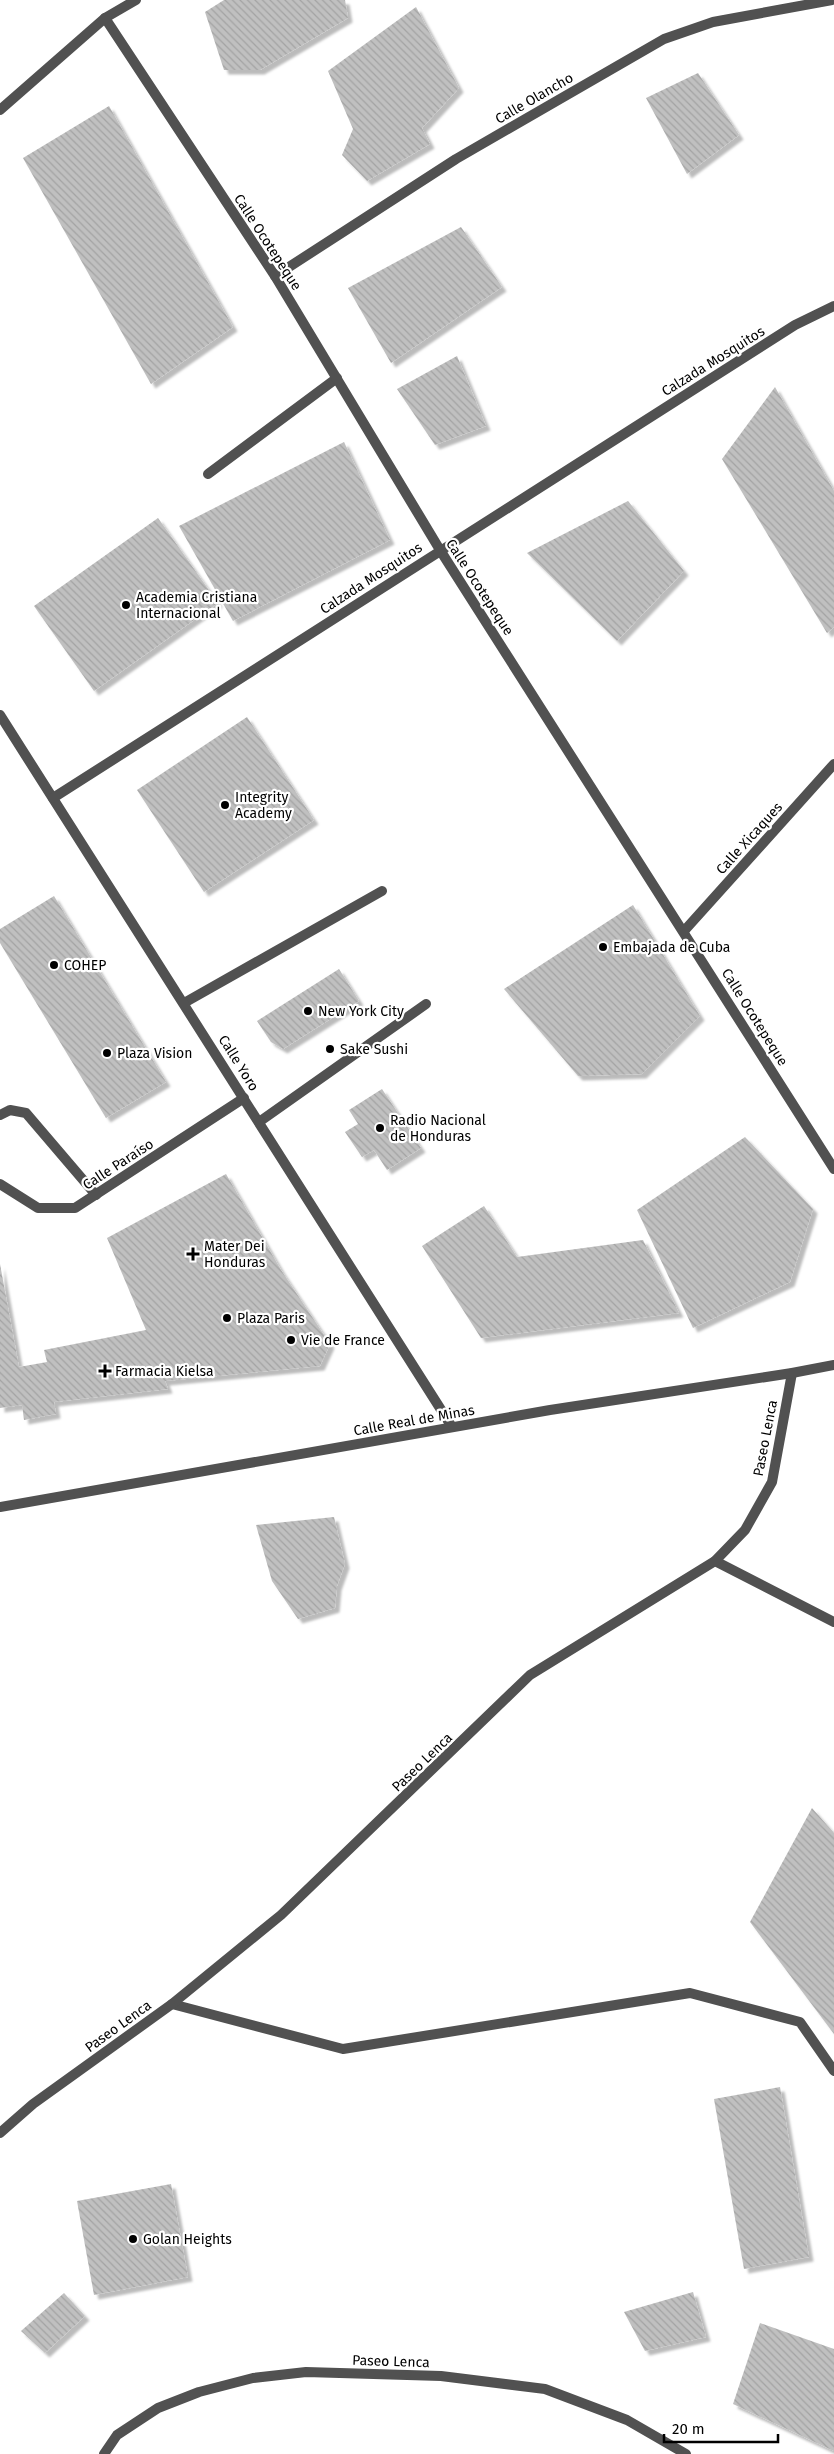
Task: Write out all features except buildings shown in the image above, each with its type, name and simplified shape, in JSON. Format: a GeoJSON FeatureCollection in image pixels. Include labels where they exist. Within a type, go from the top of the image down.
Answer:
{"type":"FeatureCollection","features":[{"type":"Feature","properties":{"kind":"street"},"geometry":{"type":"LineString","coordinates":[[0,110],[105,18],[136,0]]}},
{"type":"Feature","properties":{"kind":"street","name":"Calle Olancho"},"geometry":{"type":"LineString","coordinates":[[275,276],[456,159],[664,39],[713,22],[832,0]]}},
{"type":"Feature","properties":{"kind":"street","name":"Calle Ocotepeque"},"geometry":{"type":"LineString","coordinates":[[105,18],[275,276],[440,550],[834,1169]]}},
{"type":"Feature","properties":{"kind":"street","name":"Calzada Mosquitos"},"geometry":{"type":"LineString","coordinates":[[53,798],[440,550],[795,326],[834,306]]}},
{"type":"Feature","properties":{"kind":"street"},"geometry":{"type":"LineString","coordinates":[[208,474],[336,378]]}},
{"type":"Feature","properties":{"kind":"street","name":"Calle Yoro"},"geometry":{"type":"LineString","coordinates":[[0,715],[452,1427]]}},
{"type":"Feature","properties":{"kind":"street","name":"Calle Xicaques"},"geometry":{"type":"LineString","coordinates":[[684,931],[834,764]]}},
{"type":"Feature","properties":{"kind":"street"},"geometry":{"type":"LineString","coordinates":[[184,1003],[382,892]]}},
{"type":"Feature","properties":{"kind":"street"},"geometry":{"type":"LineString","coordinates":[[259,1122],[426,1004]]}},
{"type":"Feature","properties":{"kind":"street","name":"Calle Paraíso"},"geometry":{"type":"LineString","coordinates":[[0,1184],[38,1208],[75,1208],[244,1098]]}},
{"type":"Feature","properties":{"kind":"street"},"geometry":{"type":"LineString","coordinates":[[0,1115],[10,1110],[26,1114],[96,1195]]}},
{"type":"Feature","properties":{"kind":"street","name":"Calle Real de Minas"},"geometry":{"type":"LineString","coordinates":[[0,1508],[550,1410],[792,1373],[834,1364]]}},
{"type":"Feature","properties":{"kind":"street","name":"Paseo Lenca"},"geometry":{"type":"LineString","coordinates":[[0,2133],[33,2104],[172,2004],[281,1915],[530,1675],[715,1561],[745,1530],[772,1482],[792,1373]]}},
{"type":"Feature","properties":{"kind":"street"},"geometry":{"type":"LineString","coordinates":[[715,1561],[834,1622]]}},
{"type":"Feature","properties":{"kind":"street"},"geometry":{"type":"LineString","coordinates":[[172,2004],[343,2049],[690,1993],[800,2022],[834,2071]]}},
{"type":"Feature","properties":{"kind":"street","name":"Paseo Lenca"},"geometry":{"type":"LineString","coordinates":[[104,2454],[116,2436],[158,2408],[199,2392],[253,2378],[306,2372],[441,2376],[545,2389],[627,2420],[686,2454]]}},
{"type":"Feature","properties":{"kind":"place","name":"Academia Cristiana Internacional"},"geometry":{"type":"Point","coordinates":[126,605]}},
{"type":"Feature","properties":{"kind":"place","name":"Integrity Academy"},"geometry":{"type":"Point","coordinates":[225,805]}},
{"type":"Feature","properties":{"kind":"place","name":"Embajada de Cuba"},"geometry":{"type":"Point","coordinates":[603,947]}},
{"type":"Feature","properties":{"kind":"place","name":"COHEP"},"geometry":{"type":"Point","coordinates":[54,965]}},
{"type":"Feature","properties":{"kind":"place","name":"New York City"},"geometry":{"type":"Point","coordinates":[308,1011]}},
{"type":"Feature","properties":{"kind":"place","name":"Sake Sushi"},"geometry":{"type":"Point","coordinates":[330,1049]}},
{"type":"Feature","properties":{"kind":"place","name":"Plaza Vision"},"geometry":{"type":"Point","coordinates":[107,1053]}},
{"type":"Feature","properties":{"kind":"place","name":"Radio Nacional de Honduras"},"geometry":{"type":"Point","coordinates":[380,1128]}},
{"type":"Feature","properties":{"kind":"place","name":"Mater Dei Honduras"},"geometry":{"type":"Point","coordinates":[193,1254]}},
{"type":"Feature","properties":{"kind":"place","name":"Plaza Paris"},"geometry":{"type":"Point","coordinates":[227,1318]}},
{"type":"Feature","properties":{"kind":"place","name":"Vie de France"},"geometry":{"type":"Point","coordinates":[291,1340]}},
{"type":"Feature","properties":{"kind":"place","name":"Farmacia Kielsa"},"geometry":{"type":"Point","coordinates":[105,1371]}},
{"type":"Feature","properties":{"kind":"place","name":"Golan Heights"},"geometry":{"type":"Point","coordinates":[133,2239]}}]}
